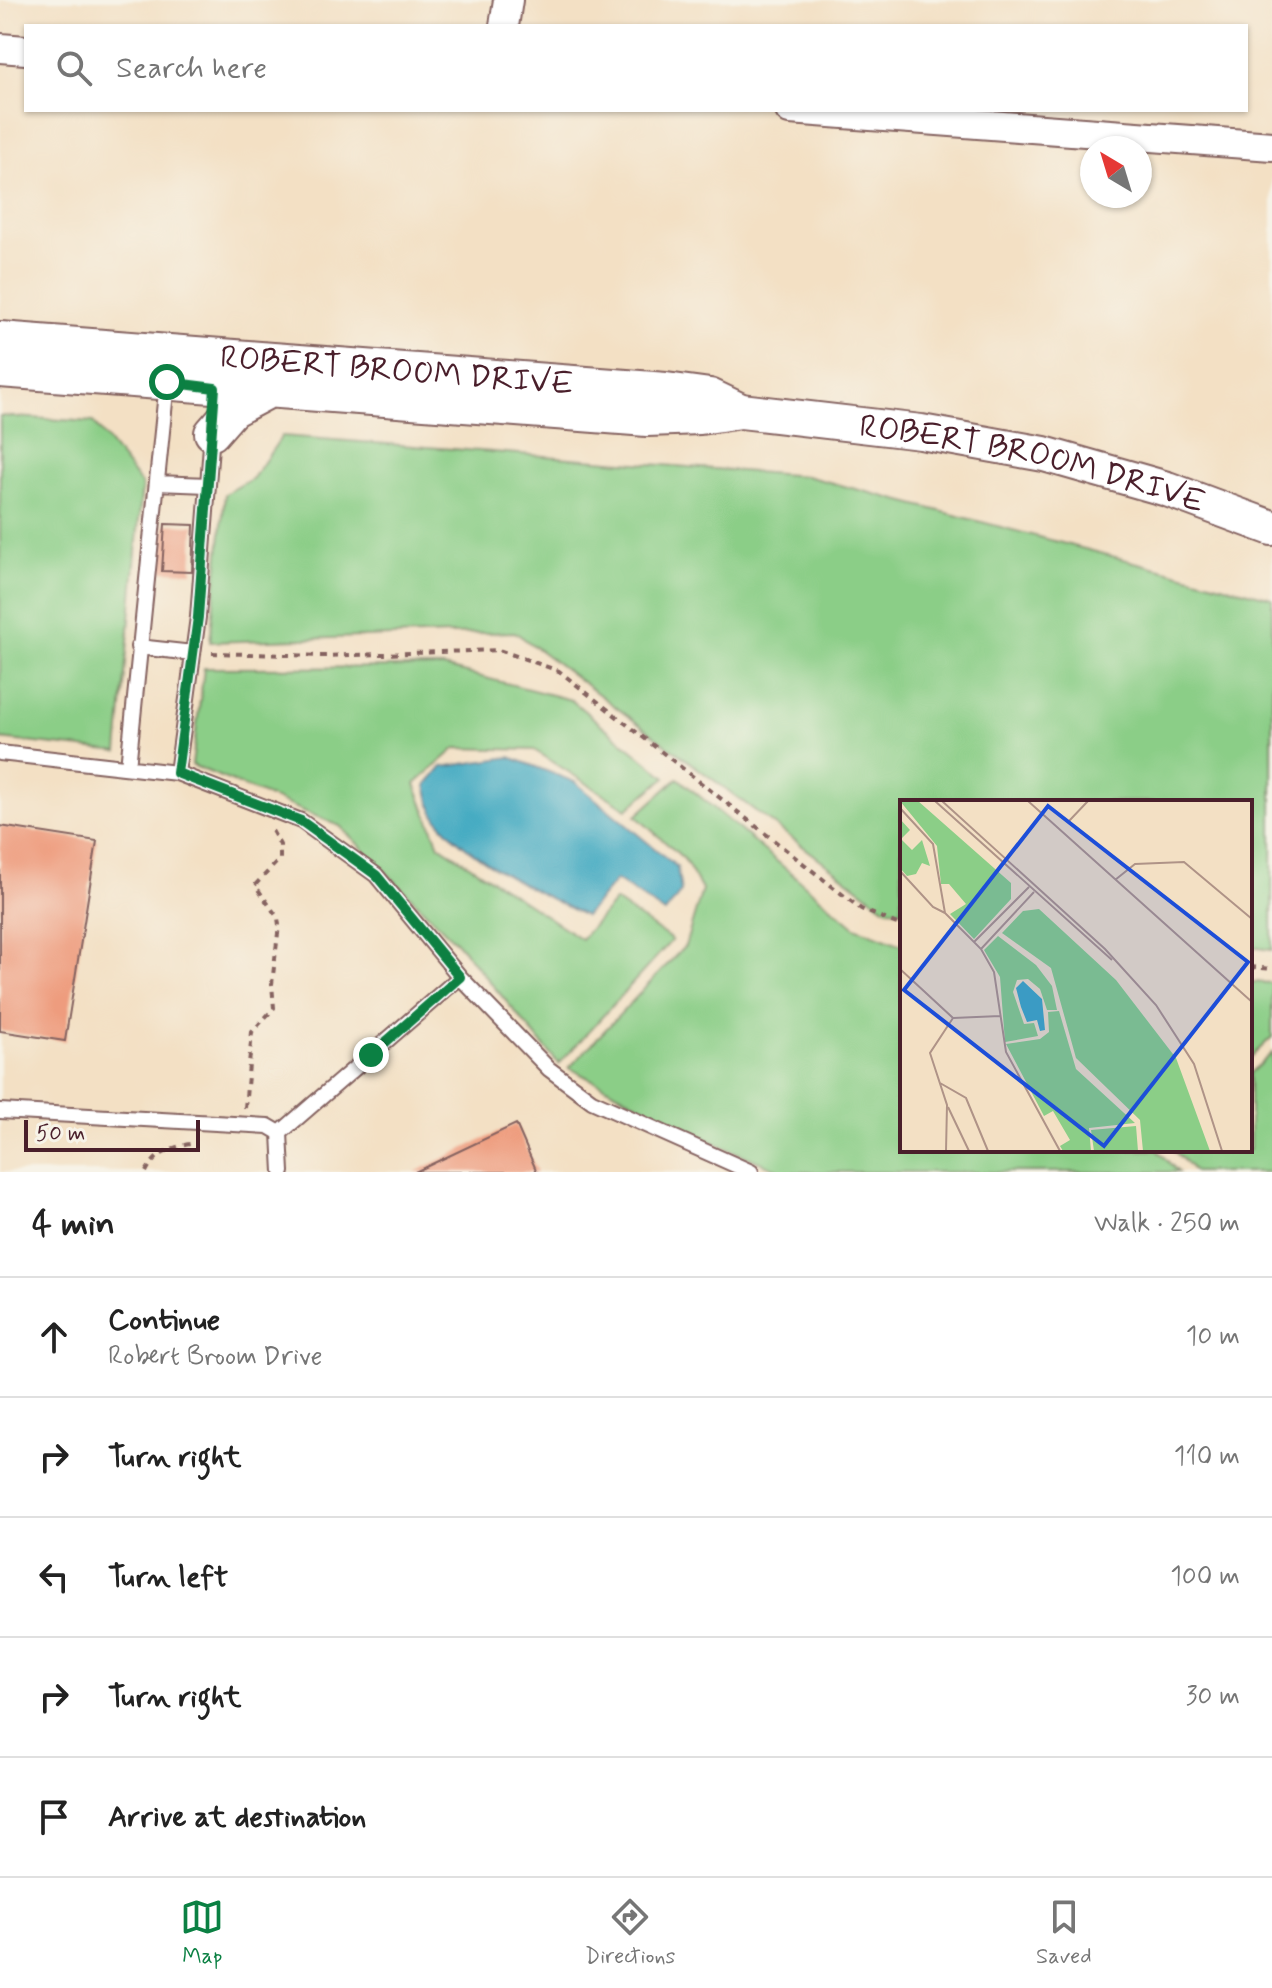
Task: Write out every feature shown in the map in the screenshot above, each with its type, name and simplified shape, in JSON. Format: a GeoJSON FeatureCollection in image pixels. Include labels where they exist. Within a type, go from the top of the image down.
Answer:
{"type":"FeatureCollection","features":[{"type":"Feature","properties":{"kind":"street"},"geometry":{"type":"LineString","coordinates":[[504,24],[508,0]]}},
{"type":"Feature","properties":{"kind":"street"},"geometry":{"type":"LineString","coordinates":[[0,48],[24,50]]}},
{"type":"Feature","properties":{"kind":"street"},"geometry":{"type":"LineString","coordinates":[[817,112],[1272,146]]}},
{"type":"Feature","properties":{"kind":"street","name":"ROBERT BROOM DRIVE"},"geometry":{"type":"LineString","coordinates":[[0,339],[666,390],[710,396],[741,411]]}},
{"type":"Feature","properties":{"kind":"street"},"geometry":{"type":"LineString","coordinates":[[45,342],[62,350],[164,362],[191,381],[213,364],[337,375],[361,365]]}},
{"type":"Feature","properties":{"kind":"street","name":"ROBERT BROOM DRIVE"},"geometry":{"type":"LineString","coordinates":[[0,370],[191,381],[270,390],[647,419],[700,417],[741,411],[921,432],[1044,454],[1167,489],[1272,528]]}},
{"type":"Feature","properties":{"kind":"street"},"geometry":{"type":"LineString","coordinates":[[212,433],[232,410],[270,390]]}},
{"type":"Feature","properties":{"kind":"lane"},"geometry":{"type":"LineString","coordinates":[[177,773],[193,653],[212,433],[191,381]]}},
{"type":"Feature","properties":{"kind":"lane"},"geometry":{"type":"LineString","coordinates":[[128,767],[157,483],[191,381]]}},
{"type":"Feature","properties":{"kind":"lane"},"geometry":{"type":"LineString","coordinates":[[157,483],[208,485]]}},
{"type":"Feature","properties":{"kind":"lane"},"geometry":{"type":"LineString","coordinates":[[138,647],[193,653]]}},
{"type":"Feature","properties":{"kind":"lane"},"geometry":{"type":"LineString","coordinates":[[0,753],[177,773],[301,821],[376,875],[460,977],[549,1069],[592,1101],[751,1172]]}},
{"type":"Feature","properties":{"kind":"lane"},"geometry":{"type":"LineString","coordinates":[[280,1133],[460,977]]}},
{"type":"Feature","properties":{"kind":"lane"},"geometry":{"type":"LineString","coordinates":[[0,1111],[158,1123],[243,1124],[268,1126],[280,1133]]}},
{"type":"Feature","properties":{"kind":"lane"},"geometry":{"type":"LineString","coordinates":[[280,1133],[282,1172]]}},
{"type":"Feature","properties":{"kind":"path"},"geometry":{"type":"LineString","coordinates":[[193,653],[324,656],[499,650],[559,671],[861,909],[900,925]]}},
{"type":"Feature","properties":{"kind":"path"},"geometry":{"type":"LineString","coordinates":[[243,1124],[252,1032],[274,1008],[272,984],[278,918],[255,885],[280,859],[280,845],[270,831],[268,808]]}},
{"type":"Feature","properties":{"kind":"path"},"geometry":{"type":"LineString","coordinates":[[1252,967],[1272,969]]}},
{"type":"Feature","properties":{"kind":"path"},"geometry":{"type":"LineString","coordinates":[[146,1172],[150,1163],[170,1147],[207,1143]]}},
{"type":"Feature","properties":{"kind":"green space"},"geometry":{"type":"Polygon","coordinates":[[[0,416],[93,422],[142,485],[118,752],[0,739],[0,416]]]}},
{"type":"Feature","properties":{"kind":"green space"},"geometry":{"type":"Polygon","coordinates":[[[282,436],[806,476],[1272,598],[1272,950],[1252,947],[1252,800],[900,800],[900,910],[887,909],[515,632],[210,642],[225,494],[253,478],[282,436]]]}},
{"type":"Feature","properties":{"kind":"green space"},"geometry":{"type":"Polygon","coordinates":[[[443,667],[571,700],[666,777],[627,809],[534,750],[456,748],[415,784],[439,845],[581,939],[615,901],[672,940],[559,1064],[458,944],[340,826],[192,765],[204,668],[443,667]]]}},
{"type":"Feature","properties":{"kind":"green space"},"geometry":{"type":"Polygon","coordinates":[[[678,778],[855,927],[900,944],[900,1152],[1159,1152],[1178,1172],[784,1172],[723,1147],[569,1068],[685,946],[702,890],[684,859],[636,816],[678,778]]]}},
{"type":"Feature","properties":{"kind":"green space"},"geometry":{"type":"Polygon","coordinates":[[[1252,982],[1272,983],[1272,1037],[1252,1056],[1252,982]]]}},
{"type":"Feature","properties":{"kind":"green space"},"geometry":{"type":"Polygon","coordinates":[[[1272,1053],[1272,1172],[1195,1172],[1175,1152],[1252,1152],[1252,1071],[1272,1053]]]}},
{"type":"Feature","properties":{"kind":"water"},"geometry":{"type":"Polygon","coordinates":[[[510,757],[575,782],[677,867],[681,892],[665,913],[616,880],[585,916],[488,864],[454,837],[436,817],[426,786],[442,767],[510,757]]]}},
{"type":"Feature","properties":{"kind":"building"},"geometry":{"type":"Polygon","coordinates":[[[165,524],[194,525],[192,572],[162,571],[165,524]]]}},
{"type":"Feature","properties":{"kind":"building"},"geometry":{"type":"Polygon","coordinates":[[[0,826],[97,841],[65,1041],[0,1031],[0,826]]]}},
{"type":"Feature","properties":{"kind":"building"},"geometry":{"type":"Polygon","coordinates":[[[516,1124],[537,1172],[415,1172],[516,1124]]]}},
{"type":"Feature","properties":{"kind":"route"},"geometry":{"type":"LineString","coordinates":[[167,382],[215,388],[198,617],[177,773],[301,821],[376,875],[460,977],[371,1055]]}}]}
